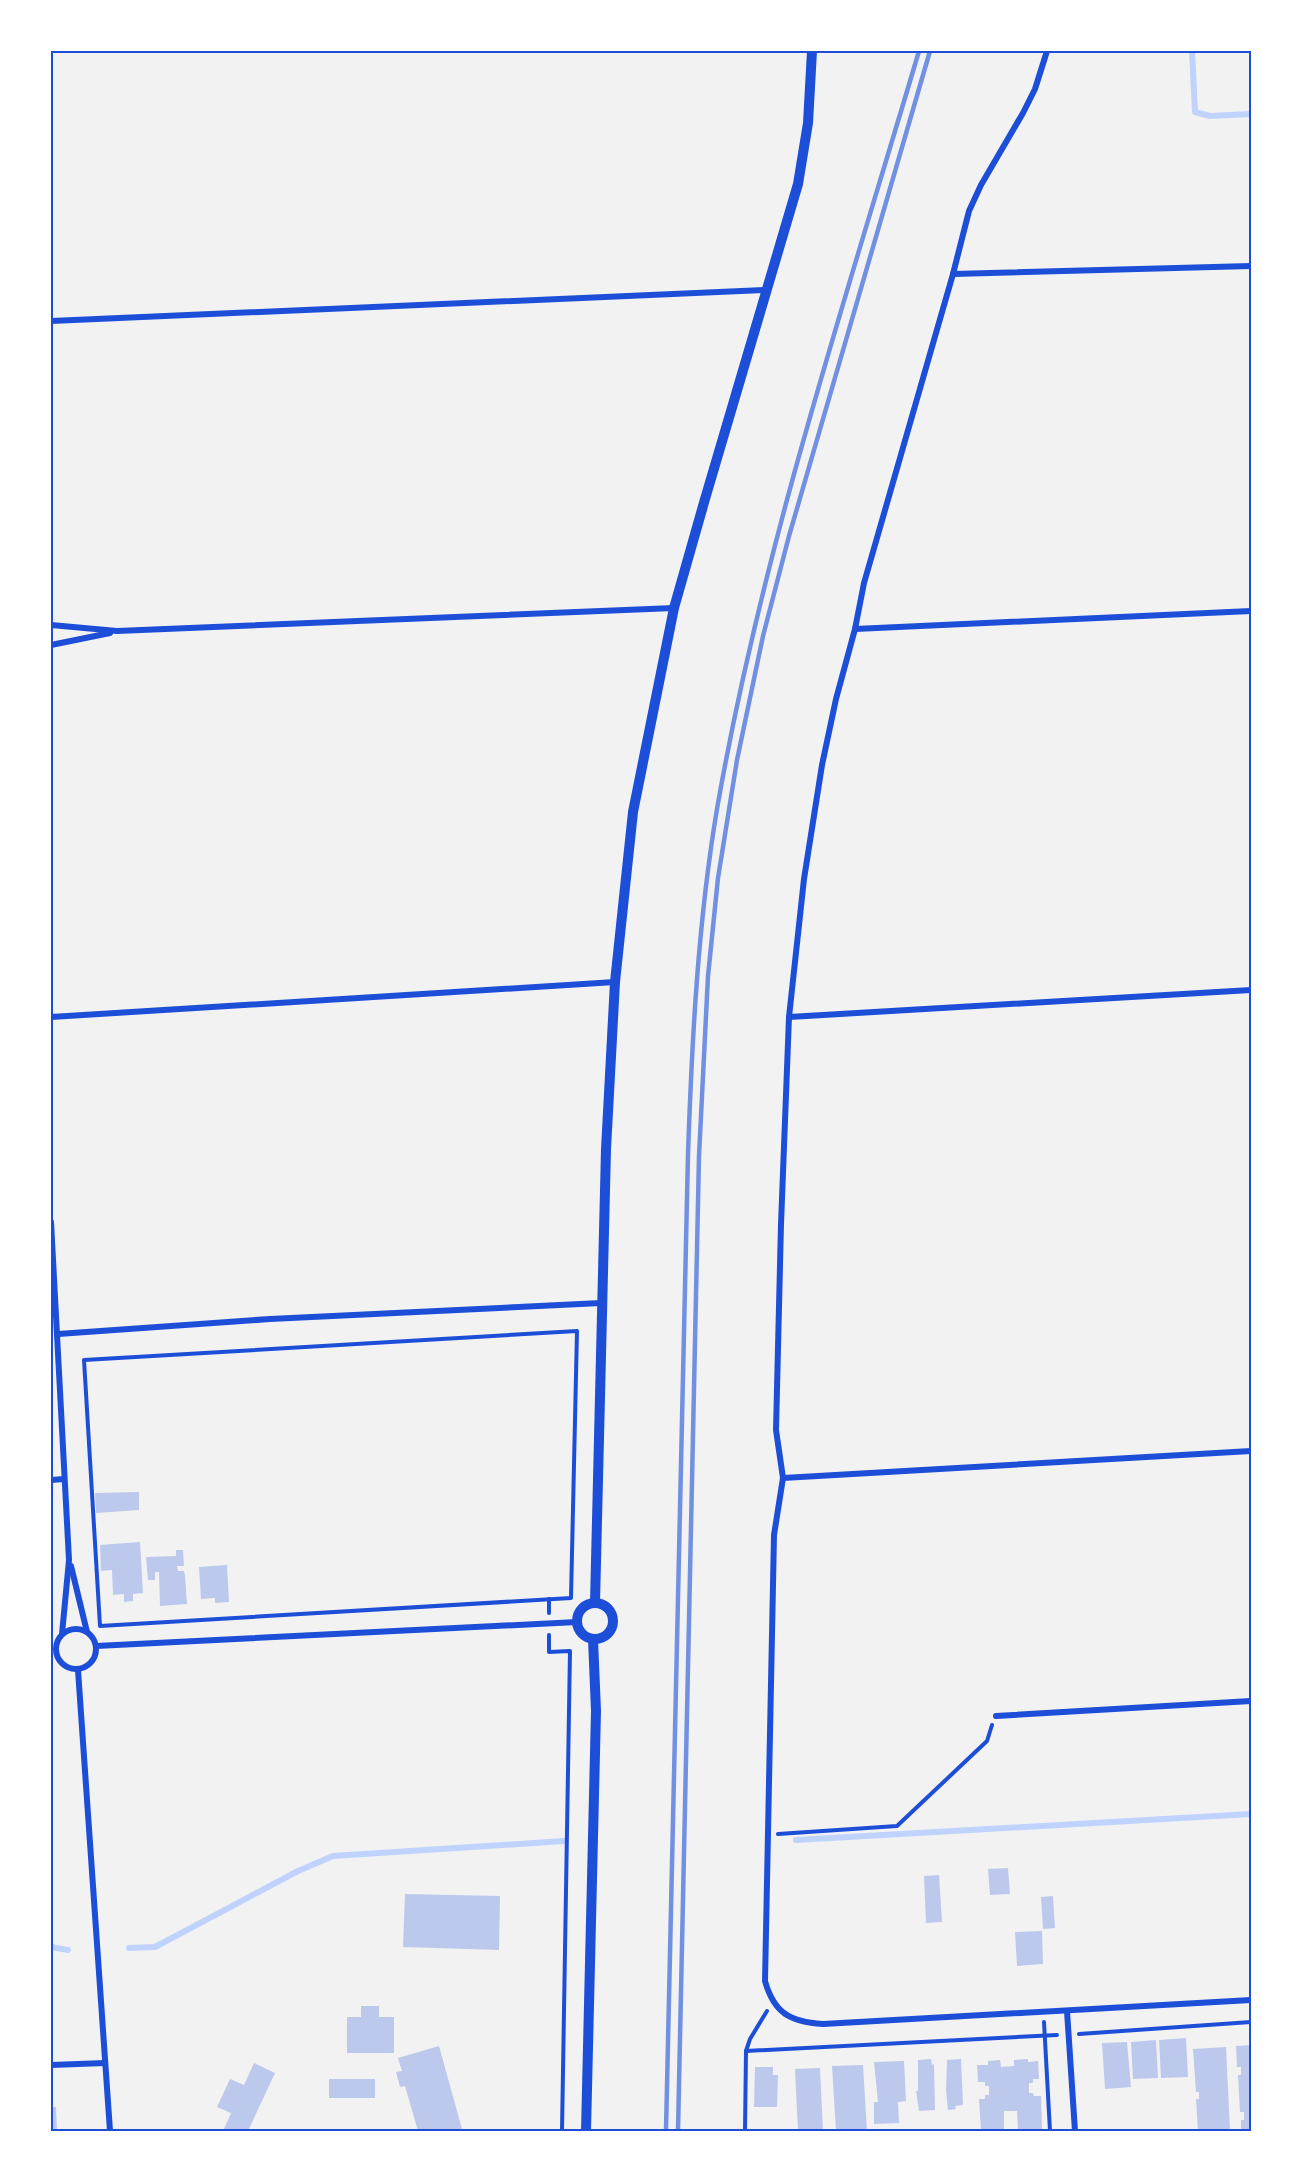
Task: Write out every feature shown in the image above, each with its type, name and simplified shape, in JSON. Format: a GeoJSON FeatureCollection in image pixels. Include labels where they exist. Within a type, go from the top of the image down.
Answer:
{"type":"FeatureCollection","features":[{"type":"Feature","properties":{"kind":"street"},"geometry":{"type":"LineString","coordinates":[[595,1603],[606,1149],[615,982],[633,812],[674,608],[790,214],[804,154],[812,51]]}},
{"type":"Feature","properties":{"kind":"street"},"geometry":{"type":"LineString","coordinates":[[1047,51],[1035,89],[973,202],[864,583],[822,765],[804,879],[789,1017],[781,1214],[776,1430],[783,1478],[774,1535],[764,1971],[767,1990],[779,2010],[797,2021],[823,2024],[1251,2000]]}},
{"type":"Feature","properties":{"kind":"street"},"geometry":{"type":"LineString","coordinates":[[953,274],[1251,266]]}},
{"type":"Feature","properties":{"kind":"street"},"geometry":{"type":"LineString","coordinates":[[51,321],[766,290]]}},
{"type":"Feature","properties":{"kind":"street"},"geometry":{"type":"LineString","coordinates":[[51,625],[117,632],[674,608]]}},
{"type":"Feature","properties":{"kind":"street"},"geometry":{"type":"LineString","coordinates":[[855,630],[1251,611]]}},
{"type":"Feature","properties":{"kind":"street"},"geometry":{"type":"LineString","coordinates":[[51,645],[117,632]]}},
{"type":"Feature","properties":{"kind":"street"},"geometry":{"type":"LineString","coordinates":[[51,1017],[615,982]]}},
{"type":"Feature","properties":{"kind":"street"},"geometry":{"type":"LineString","coordinates":[[789,1017],[1251,990]]}},
{"type":"Feature","properties":{"kind":"street"},"geometry":{"type":"LineString","coordinates":[[51,1222],[69,1560],[62,1634],[53,1648],[64,1666],[78,1670],[90,1664],[96,1653],[92,1635],[74,1629],[62,1634]]}},
{"type":"Feature","properties":{"kind":"street"},"geometry":{"type":"LineString","coordinates":[[58,1334],[270,1319],[601,1303]]}},
{"type":"Feature","properties":{"kind":"street"},"geometry":{"type":"LineString","coordinates":[[783,1478],[1251,1450]]}},
{"type":"Feature","properties":{"kind":"street"},"geometry":{"type":"LineString","coordinates":[[51,1480],[64,1479]]}},
{"type":"Feature","properties":{"kind":"street"},"geometry":{"type":"LineString","coordinates":[[69,1560],[87,1632]]}},
{"type":"Feature","properties":{"kind":"street"},"geometry":{"type":"LineString","coordinates":[[595,1603],[606,1607],[612,1622],[604,1636],[593,1639],[580,1631],[577,1622],[580,1610],[584,1606],[595,1603]]}},
{"type":"Feature","properties":{"kind":"street"},"geometry":{"type":"LineString","coordinates":[[96,1646],[577,1622]]}},
{"type":"Feature","properties":{"kind":"street"},"geometry":{"type":"LineString","coordinates":[[586,2131],[596,1711],[593,1639]]}},
{"type":"Feature","properties":{"kind":"street"},"geometry":{"type":"LineString","coordinates":[[78,1670],[110,2131]]}},
{"type":"Feature","properties":{"kind":"street"},"geometry":{"type":"LineString","coordinates":[[996,1716],[1251,1701]]}},
{"type":"Feature","properties":{"kind":"street"},"geometry":{"type":"LineString","coordinates":[[1067,2011],[1075,2131]]}},
{"type":"Feature","properties":{"kind":"street"},"geometry":{"type":"LineString","coordinates":[[51,2065],[105,2063]]}},
{"type":"Feature","properties":{"kind":"path"},"geometry":{"type":"LineString","coordinates":[[576,1331],[571,1598],[549,1599],[100,1626],[84,1360],[576,1331]]}},
{"type":"Feature","properties":{"kind":"path"},"geometry":{"type":"LineString","coordinates":[[549,1599],[549,1652],[570,1651],[562,2131]]}},
{"type":"Feature","properties":{"kind":"path"},"geometry":{"type":"LineString","coordinates":[[767,1834],[897,1826],[987,1741],[996,1716]]}},
{"type":"Feature","properties":{"kind":"path"},"geometry":{"type":"LineString","coordinates":[[745,2131],[746,2051],[773,2001]]}},
{"type":"Feature","properties":{"kind":"path"},"geometry":{"type":"LineString","coordinates":[[1043,2012],[1050,2131]]}},
{"type":"Feature","properties":{"kind":"path"},"geometry":{"type":"LineString","coordinates":[[746,2051],[1069,2035],[1251,2022]]}},
{"type":"Feature","properties":{"kind":"building"},"geometry":{"type":"Polygon","coordinates":[[[139,1492],[139,1510],[96,1513],[95,1493],[139,1492]]]}},
{"type":"Feature","properties":{"kind":"building"},"geometry":{"type":"Polygon","coordinates":[[[140,1542],[143,1593],[133,1594],[133,1601],[124,1602],[124,1594],[113,1595],[112,1570],[101,1571],[100,1545],[140,1542]]]}},
{"type":"Feature","properties":{"kind":"building"},"geometry":{"type":"Polygon","coordinates":[[[176,1550],[183,1550],[184,1566],[177,1566],[178,1571],[184,1571],[187,1604],[160,1606],[159,1572],[155,1572],[155,1580],[148,1580],[146,1557],[176,1556],[176,1550]]]}},
{"type":"Feature","properties":{"kind":"building"},"geometry":{"type":"Polygon","coordinates":[[[227,1565],[229,1602],[215,1603],[215,1598],[201,1599],[199,1567],[227,1565]]]}},
{"type":"Feature","properties":{"kind":"building"},"geometry":{"type":"Polygon","coordinates":[[[1008,1868],[1010,1894],[990,1895],[988,1869],[1008,1868]]]}},
{"type":"Feature","properties":{"kind":"building"},"geometry":{"type":"Polygon","coordinates":[[[939,1875],[942,1922],[926,1923],[924,1876],[939,1875]]]}},
{"type":"Feature","properties":{"kind":"building"},"geometry":{"type":"Polygon","coordinates":[[[405,1894],[500,1896],[499,1950],[403,1947],[405,1894]]]}},
{"type":"Feature","properties":{"kind":"building"},"geometry":{"type":"Polygon","coordinates":[[[1053,1896],[1055,1928],[1043,1929],[1041,1897],[1053,1896]]]}},
{"type":"Feature","properties":{"kind":"building"},"geometry":{"type":"Polygon","coordinates":[[[1042,1931],[1043,1964],[1017,1966],[1015,1932],[1042,1931]]]}},
{"type":"Feature","properties":{"kind":"building"},"geometry":{"type":"Polygon","coordinates":[[[361,2006],[379,2006],[379,2017],[394,2017],[394,2053],[347,2053],[347,2017],[361,2017],[361,2006]]]}},
{"type":"Feature","properties":{"kind":"building"},"geometry":{"type":"Polygon","coordinates":[[[1186,2038],[1188,2077],[1161,2078],[1159,2040],[1186,2038]]]}},
{"type":"Feature","properties":{"kind":"building"},"geometry":{"type":"Polygon","coordinates":[[[1156,2040],[1158,2078],[1133,2079],[1131,2042],[1156,2040]]]}},
{"type":"Feature","properties":{"kind":"building"},"geometry":{"type":"Polygon","coordinates":[[[1127,2042],[1131,2087],[1105,2089],[1102,2043],[1127,2042]]]}},
{"type":"Feature","properties":{"kind":"building"},"geometry":{"type":"Polygon","coordinates":[[[1251,2045],[1251,2131],[1241,2131],[1244,2112],[1240,2112],[1238,2075],[1241,2075],[1241,2067],[1237,2067],[1236,2046],[1251,2045]]]}},
{"type":"Feature","properties":{"kind":"building"},"geometry":{"type":"Polygon","coordinates":[[[439,2046],[463,2131],[418,2131],[405,2086],[400,2087],[396,2072],[402,2071],[398,2058],[439,2046]]]}},
{"type":"Feature","properties":{"kind":"building"},"geometry":{"type":"Polygon","coordinates":[[[1226,2047],[1230,2131],[1198,2131],[1196,2099],[1199,2099],[1199,2092],[1196,2092],[1193,2049],[1226,2047]]]}},
{"type":"Feature","properties":{"kind":"building"},"geometry":{"type":"Polygon","coordinates":[[[931,2059],[932,2065],[934,2064],[935,2110],[919,2111],[916,2091],[918,2091],[918,2060],[931,2059]]]}},
{"type":"Feature","properties":{"kind":"building"},"geometry":{"type":"Polygon","coordinates":[[[961,2059],[963,2105],[948,2110],[947,2060],[961,2059]]]}},
{"type":"Feature","properties":{"kind":"building"},"geometry":{"type":"Polygon","coordinates":[[[1028,2059],[1028,2062],[1038,2061],[1039,2079],[1033,2079],[1033,2083],[1029,2083],[1029,2093],[1041,2096],[1042,2129],[1018,2131],[1017,2111],[1004,2111],[1004,2131],[981,2131],[979,2099],[985,2099],[985,2095],[989,2095],[989,2086],[985,2086],[985,2082],[978,2082],[977,2065],[988,2065],[988,2061],[1000,2060],[1001,2067],[1014,2066],[1014,2060],[1028,2059]]]}},
{"type":"Feature","properties":{"kind":"building"},"geometry":{"type":"Polygon","coordinates":[[[904,2061],[906,2101],[898,2102],[899,2123],[874,2124],[874,2102],[878,2102],[874,2062],[904,2061]]]}},
{"type":"Feature","properties":{"kind":"building"},"geometry":{"type":"Polygon","coordinates":[[[254,2063],[275,2073],[248,2131],[223,2131],[231,2113],[217,2107],[230,2079],[244,2085],[254,2063]]]}},
{"type":"Feature","properties":{"kind":"building"},"geometry":{"type":"Polygon","coordinates":[[[863,2065],[867,2131],[836,2131],[832,2066],[863,2065]]]}},
{"type":"Feature","properties":{"kind":"building"},"geometry":{"type":"Polygon","coordinates":[[[755,2067],[773,2067],[773,2075],[778,2075],[777,2107],[754,2107],[755,2067]]]}},
{"type":"Feature","properties":{"kind":"building"},"geometry":{"type":"Polygon","coordinates":[[[820,2068],[823,2131],[798,2131],[795,2069],[820,2068]]]}},
{"type":"Feature","properties":{"kind":"building"},"geometry":{"type":"Polygon","coordinates":[[[329,2079],[375,2079],[375,2098],[329,2098],[329,2079]]]}},
{"type":"Feature","properties":{"kind":"building"},"geometry":{"type":"Polygon","coordinates":[[[51,2107],[56,2107],[57,2131],[51,2131],[51,2107]]]}},
{"type":"Feature","properties":{"kind":"waterway"},"geometry":{"type":"LineString","coordinates":[[1192,51],[1195,112],[1210,116],[1251,114]]}},
{"type":"Feature","properties":{"kind":"waterway"},"geometry":{"type":"LineString","coordinates":[[796,1840],[1251,1814]]}},
{"type":"Feature","properties":{"kind":"waterway"},"geometry":{"type":"LineString","coordinates":[[129,1948],[155,1947],[298,1871],[333,1856],[564,1841]]}},
{"type":"Feature","properties":{"kind":"waterway"},"geometry":{"type":"LineString","coordinates":[[51,1947],[68,1950]]}},
{"type":"Feature","properties":{"kind":"railway"},"geometry":{"type":"LineString","coordinates":[[666,2131],[688,1154],[694,1024],[710,852],[736,713],[781,522],[834,333],[919,51]]}},
{"type":"Feature","properties":{"kind":"railway"},"geometry":{"type":"LineString","coordinates":[[678,2131],[699,1156],[708,976],[718,878],[737,760],[763,636],[789,536],[930,51]]}}]}
